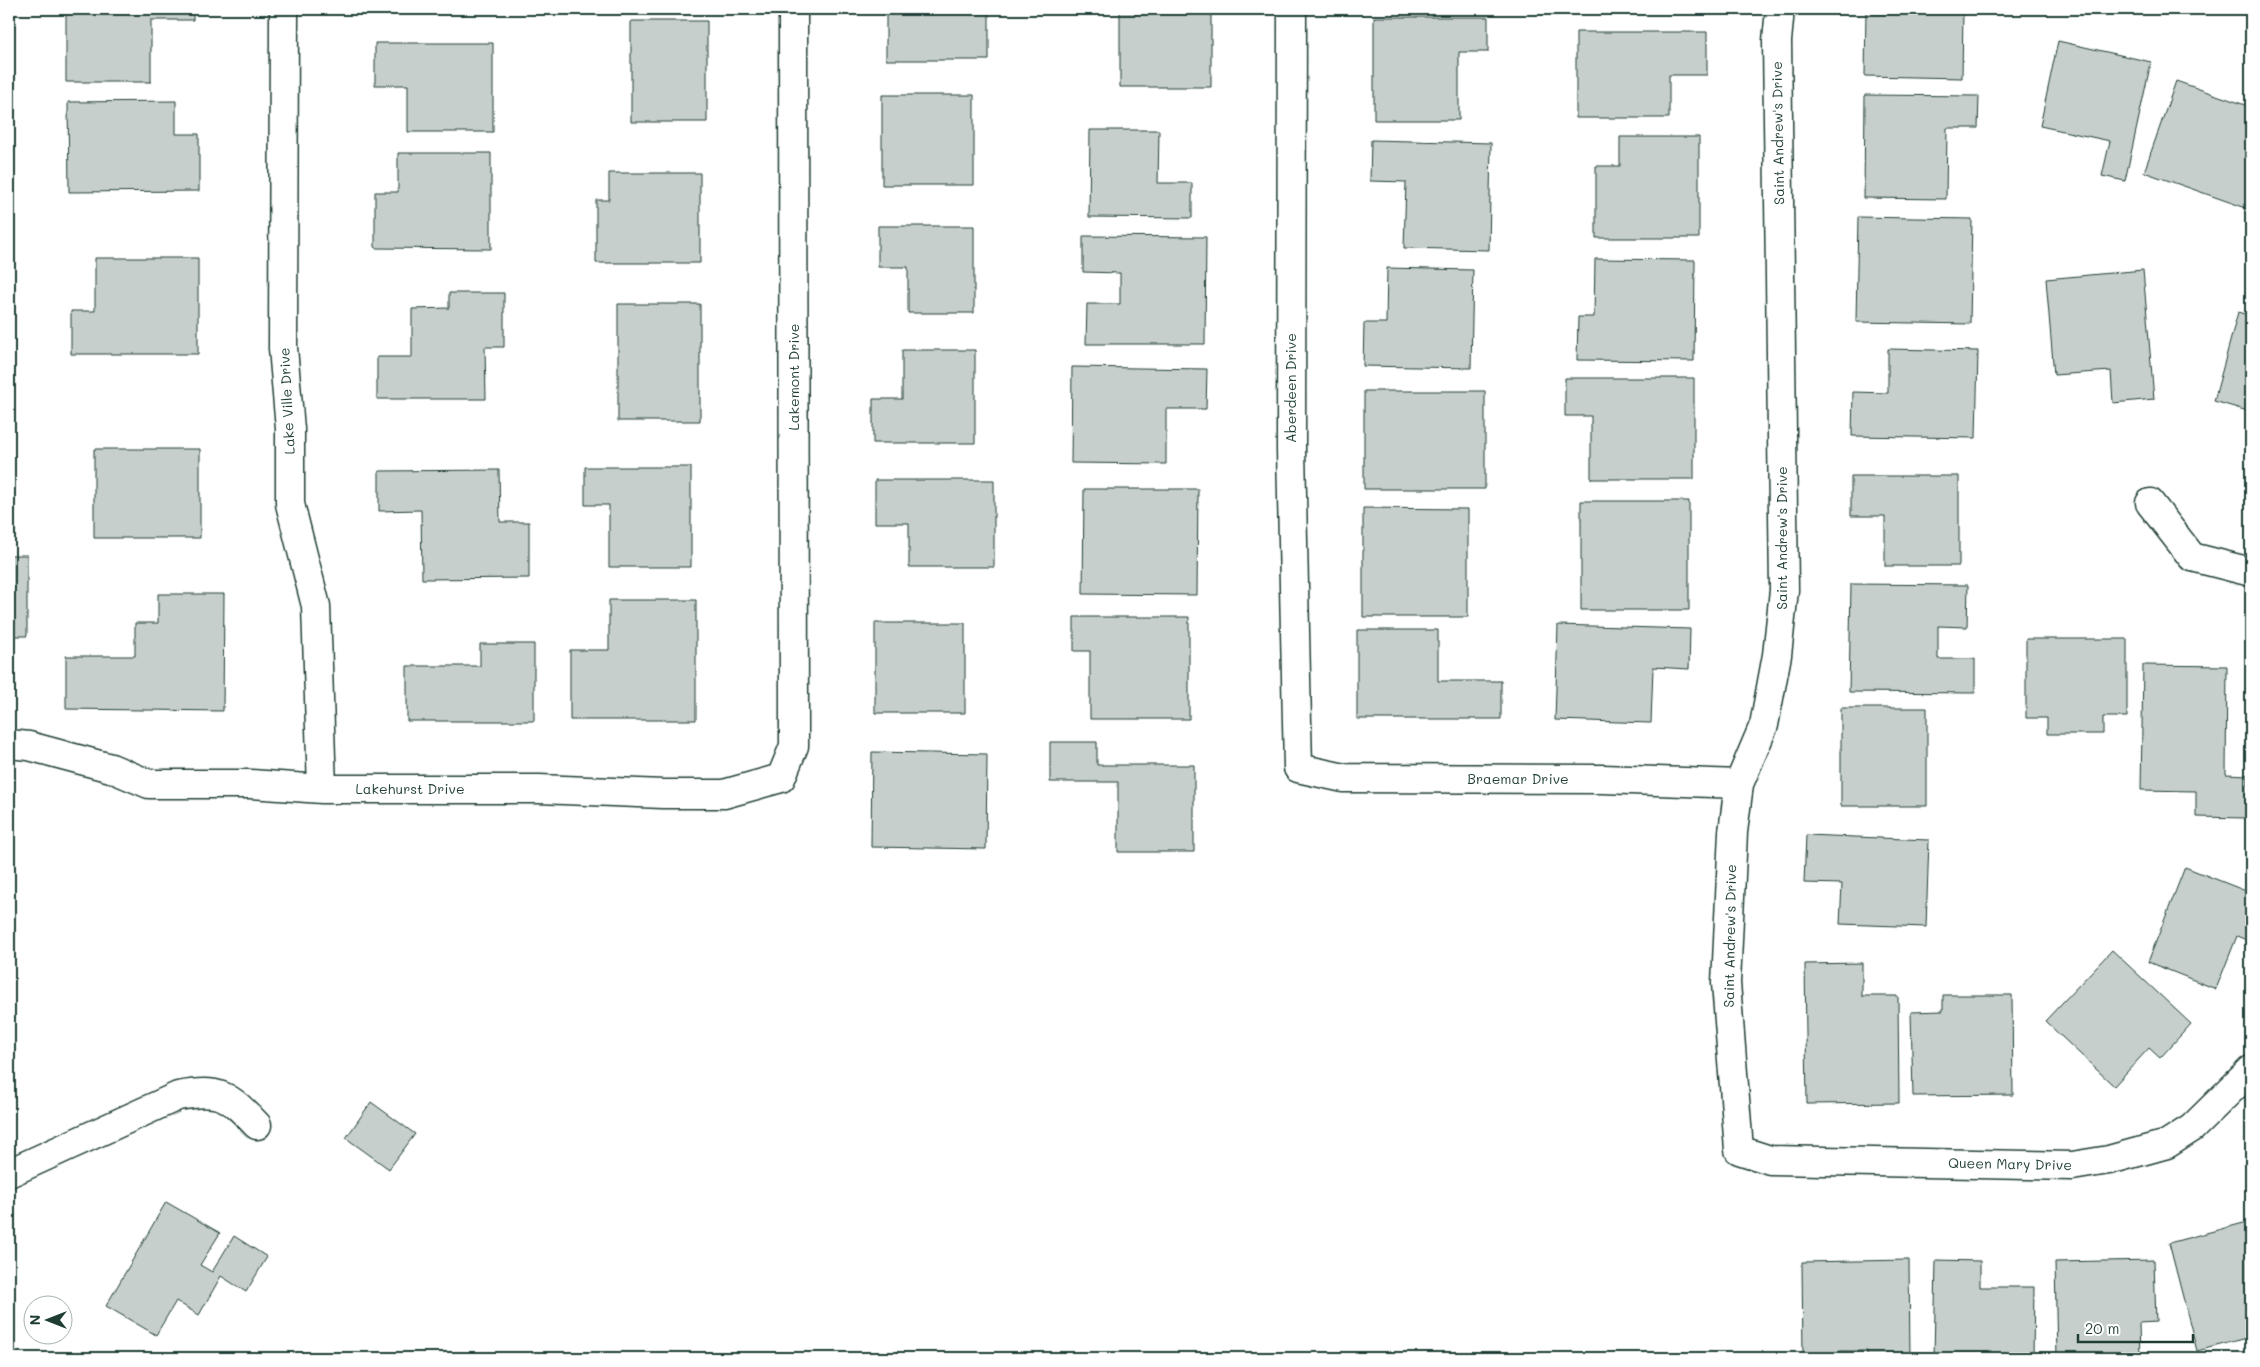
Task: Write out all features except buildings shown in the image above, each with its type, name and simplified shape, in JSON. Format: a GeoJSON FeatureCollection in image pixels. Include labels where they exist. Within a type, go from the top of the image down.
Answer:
{"type":"FeatureCollection","features":[{"type":"Feature","properties":{"kind":"street","name":"Lake Ville Drive"},"geometry":{"type":"LineString","coordinates":[[284,9],[283,348],[290,429],[290,504],[316,606],[322,789]]}},
{"type":"Feature","properties":{"kind":"street","name":"Lakemont Drive"},"geometry":{"type":"LineString","coordinates":[[793,9],[794,746]]}},
{"type":"Feature","properties":{"kind":"street","name":"Aberdeen Drive"},"geometry":{"type":"LineString","coordinates":[[1292,9],[1291,450],[1298,768]]}},
{"type":"Feature","properties":{"kind":"street","name":"Saint Andrew's Drive"},"geometry":{"type":"LineString","coordinates":[[1739,1150],[1726,983],[1733,832],[1739,784],[1764,724],[1777,655],[1784,590],[1777,41],[1780,9]]}},
{"type":"Feature","properties":{"kind":"street"},"geometry":{"type":"LineString","coordinates":[[2150,503],[2192,557],[2251,572]]}},
{"type":"Feature","properties":{"kind":"street","name":"Lakehurst Drive"},"geometry":{"type":"LineString","coordinates":[[9,744],[29,746],[111,768],[149,784],[252,784],[322,789],[539,789],[663,794],[724,794],[781,778],[794,746]]}},
{"type":"Feature","properties":{"kind":"street","name":"Braemar Drive"},"geometry":{"type":"LineString","coordinates":[[1298,768],[1344,778],[1603,779],[1739,784]]}},
{"type":"Feature","properties":{"kind":"street","name":"Queen Mary Drive"},"geometry":{"type":"LineString","coordinates":[[1739,1150],[1770,1160],[2072,1166],[2109,1160],[2167,1144],[2192,1128],[2244,1080],[2251,1070]]}},
{"type":"Feature","properties":{"kind":"street"},"geometry":{"type":"LineString","coordinates":[[9,1173],[178,1096],[202,1091],[217,1094],[236,1103],[256,1125]]}}]}
